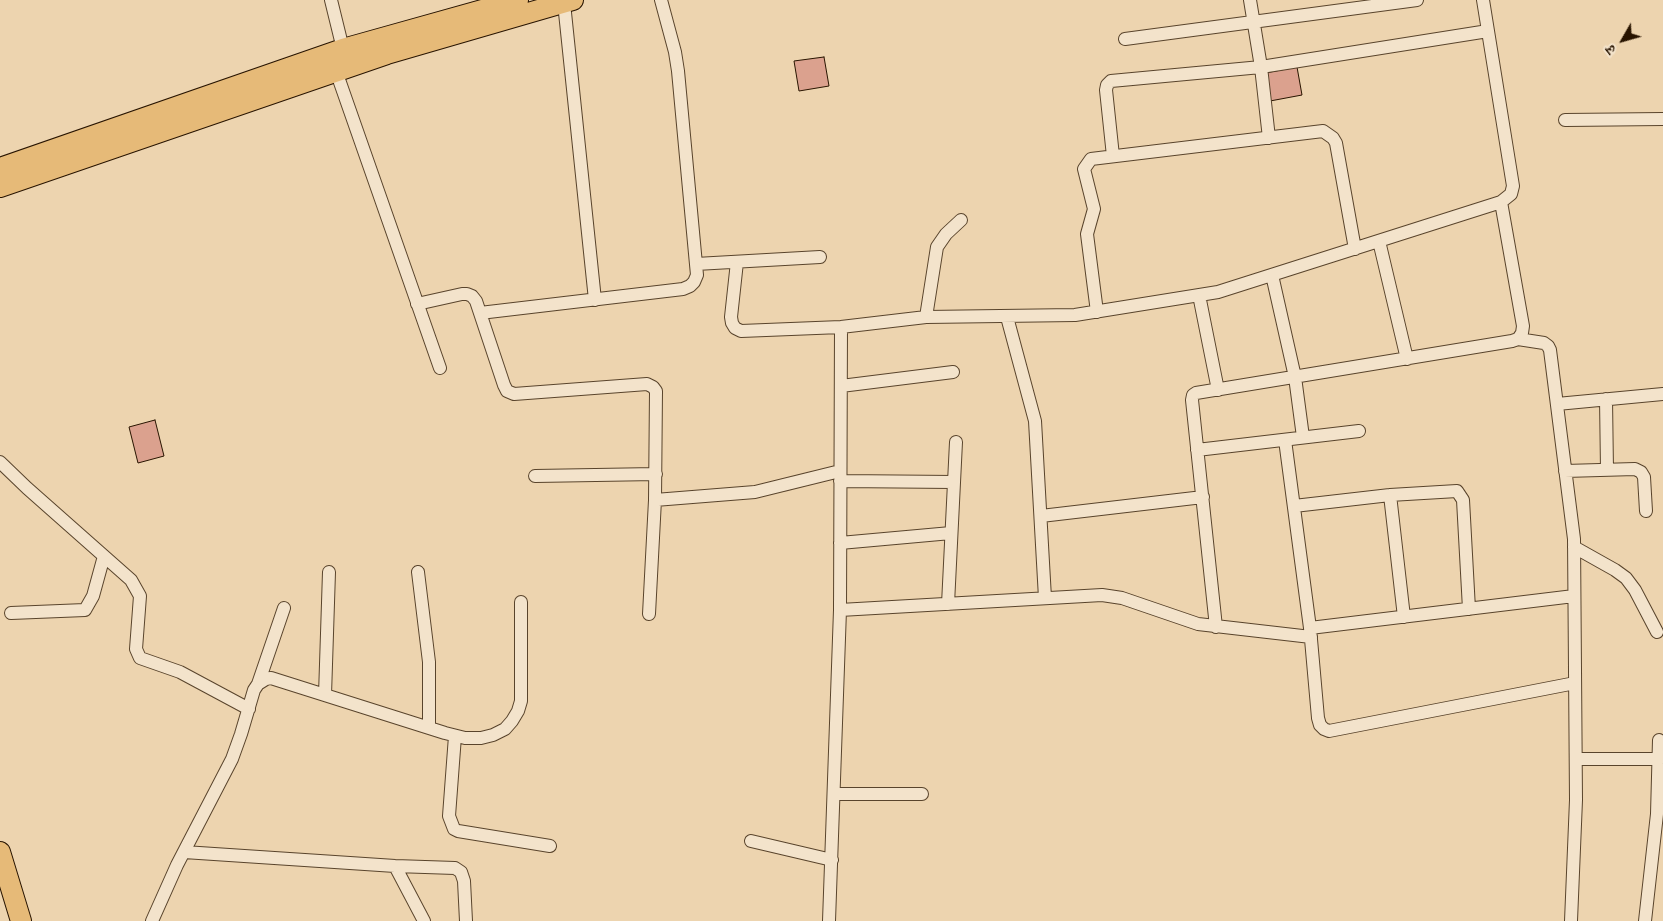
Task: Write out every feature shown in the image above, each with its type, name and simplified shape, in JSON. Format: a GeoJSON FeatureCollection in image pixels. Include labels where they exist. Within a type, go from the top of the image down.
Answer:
{"type":"FeatureCollection","features":[{"type":"Feature","properties":{"kind":"main road"},"geometry":{"type":"LineString","coordinates":[[0,168],[343,49],[518,0]]}},
{"type":"Feature","properties":{"kind":"main road"},"geometry":{"type":"LineString","coordinates":[[0,187],[387,54],[569,1]]}},
{"type":"Feature","properties":{"kind":"main road"},"geometry":{"type":"LineString","coordinates":[[0,852],[6,894],[21,921]]}},
{"type":"Feature","properties":{"kind":"street"},"geometry":{"type":"LineString","coordinates":[[331,0],[343,49]]}},
{"type":"Feature","properties":{"kind":"street"},"geometry":{"type":"LineString","coordinates":[[480,313],[683,289],[694,282],[697,275],[678,71],[675,52],[661,0]]}},
{"type":"Feature","properties":{"kind":"street"},"geometry":{"type":"LineString","coordinates":[[1250,0],[1261,67],[1268,138]]}},
{"type":"Feature","properties":{"kind":"street"},"geometry":{"type":"LineString","coordinates":[[1125,39],[1416,0]]}},
{"type":"Feature","properties":{"kind":"street"},"geometry":{"type":"LineString","coordinates":[[737,262],[731,317],[735,328],[741,331],[841,328],[926,317],[1075,315],[1218,292],[1501,202],[1511,194],[1513,186],[1483,0]]}},
{"type":"Feature","properties":{"kind":"street"},"geometry":{"type":"LineString","coordinates":[[569,1],[595,300]]}},
{"type":"Feature","properties":{"kind":"street"},"geometry":{"type":"LineString","coordinates":[[1113,156],[1106,90],[1107,84],[1112,81],[1261,67],[1488,31]]}},
{"type":"Feature","properties":{"kind":"street"},"geometry":{"type":"LineString","coordinates":[[336,71],[440,368]]}},
{"type":"Feature","properties":{"kind":"street"},"geometry":{"type":"LineString","coordinates":[[1565,120],[1663,119]]}},
{"type":"Feature","properties":{"kind":"street"},"geometry":{"type":"LineString","coordinates":[[1097,312],[1087,234],[1094,209],[1084,169],[1091,159],[1323,131],[1333,138],[1336,143],[1354,249]]}},
{"type":"Feature","properties":{"kind":"street"},"geometry":{"type":"LineString","coordinates":[[1216,627],[1193,395],[1512,342],[1518,339],[1522,334],[1523,326],[1501,202]]}},
{"type":"Feature","properties":{"kind":"street"},"geometry":{"type":"LineString","coordinates":[[926,317],[937,247],[946,234],[961,220]]}},
{"type":"Feature","properties":{"kind":"street"},"geometry":{"type":"LineString","coordinates":[[1379,241],[1407,358]]}},
{"type":"Feature","properties":{"kind":"street"},"geometry":{"type":"LineString","coordinates":[[696,264],[820,257]]}},
{"type":"Feature","properties":{"kind":"street"},"geometry":{"type":"LineString","coordinates":[[1272,275],[1295,377],[1303,438]]}},
{"type":"Feature","properties":{"kind":"street"},"geometry":{"type":"LineString","coordinates":[[417,304],[467,294],[472,296],[476,302],[507,391],[514,394],[647,384],[656,391],[658,399],[656,474],[649,614]]}},
{"type":"Feature","properties":{"kind":"street"},"geometry":{"type":"LineString","coordinates":[[1199,295],[1218,390]]}},
{"type":"Feature","properties":{"kind":"street"},"geometry":{"type":"LineString","coordinates":[[1006,317],[1035,421],[1045,598]]}},
{"type":"Feature","properties":{"kind":"street"},"geometry":{"type":"LineString","coordinates":[[830,921],[840,610],[841,328]]}},
{"type":"Feature","properties":{"kind":"street"},"geometry":{"type":"LineString","coordinates":[[1518,339],[1544,343],[1550,350],[1574,546],[1576,800],[1571,921]]}},
{"type":"Feature","properties":{"kind":"street"},"geometry":{"type":"LineString","coordinates":[[841,386],[953,372]]}},
{"type":"Feature","properties":{"kind":"street"},"geometry":{"type":"LineString","coordinates":[[1557,404],[1663,394]]}},
{"type":"Feature","properties":{"kind":"street"},"geometry":{"type":"LineString","coordinates":[[1606,399],[1607,470]]}},
{"type":"Feature","properties":{"kind":"street"},"geometry":{"type":"LineString","coordinates":[[1197,450],[1358,430]]}},
{"type":"Feature","properties":{"kind":"street"},"geometry":{"type":"LineString","coordinates":[[1285,440],[1311,633],[1318,718],[1320,725],[1324,729],[1329,731],[1575,683]]}},
{"type":"Feature","properties":{"kind":"street"},"geometry":{"type":"LineString","coordinates":[[948,604],[956,442]]}},
{"type":"Feature","properties":{"kind":"street"},"geometry":{"type":"LineString","coordinates":[[0,462],[26,488],[131,580],[140,596],[136,649],[140,658],[180,672],[249,709]]}},
{"type":"Feature","properties":{"kind":"street"},"geometry":{"type":"LineString","coordinates":[[1565,471],[1635,469],[1641,472],[1644,477],[1646,511]]}},
{"type":"Feature","properties":{"kind":"street"},"geometry":{"type":"LineString","coordinates":[[535,476],[656,474]]}},
{"type":"Feature","properties":{"kind":"street"},"geometry":{"type":"LineString","coordinates":[[655,500],[755,492],[840,476],[954,482]]}},
{"type":"Feature","properties":{"kind":"street"},"geometry":{"type":"LineString","coordinates":[[1294,506],[1390,495],[1457,491],[1463,500],[1469,609]]}},
{"type":"Feature","properties":{"kind":"street"},"geometry":{"type":"LineString","coordinates":[[1390,495],[1404,617]]}},
{"type":"Feature","properties":{"kind":"street"},"geometry":{"type":"LineString","coordinates":[[1040,516],[1202,497]]}},
{"type":"Feature","properties":{"kind":"street"},"geometry":{"type":"LineString","coordinates":[[840,543],[951,533]]}},
{"type":"Feature","properties":{"kind":"street"},"geometry":{"type":"LineString","coordinates":[[1574,546],[1616,570],[1626,578],[1635,590],[1657,632]]}},
{"type":"Feature","properties":{"kind":"street"},"geometry":{"type":"LineString","coordinates":[[11,613],[85,610],[93,596],[104,556]]}},
{"type":"Feature","properties":{"kind":"street"},"geometry":{"type":"LineString","coordinates":[[325,695],[329,572]]}},
{"type":"Feature","properties":{"kind":"street"},"geometry":{"type":"LineString","coordinates":[[418,572],[429,662],[429,728]]}},
{"type":"Feature","properties":{"kind":"street"},"geometry":{"type":"LineString","coordinates":[[840,610],[1109,596],[1140,604],[1198,624],[1216,627],[1311,633],[1404,617],[1574,596]]}},
{"type":"Feature","properties":{"kind":"street"},"geometry":{"type":"LineString","coordinates":[[258,684],[271,678],[455,736],[481,738],[493,735],[505,729],[512,721],[521,701],[521,602]]}},
{"type":"Feature","properties":{"kind":"street"},"geometry":{"type":"LineString","coordinates":[[152,921],[184,852],[232,759],[254,690],[258,684],[284,608]]}},
{"type":"Feature","properties":{"kind":"street"},"geometry":{"type":"LineString","coordinates":[[455,736],[449,816],[454,829],[550,846]]}},
{"type":"Feature","properties":{"kind":"street"},"geometry":{"type":"LineString","coordinates":[[1645,921],[1656,814],[1659,740]]}},
{"type":"Feature","properties":{"kind":"street"},"geometry":{"type":"LineString","coordinates":[[1576,759],[1659,758]]}},
{"type":"Feature","properties":{"kind":"street"},"geometry":{"type":"LineString","coordinates":[[834,794],[922,794]]}},
{"type":"Feature","properties":{"kind":"street"},"geometry":{"type":"LineString","coordinates":[[751,840],[832,860]]}},
{"type":"Feature","properties":{"kind":"street"},"geometry":{"type":"LineString","coordinates":[[184,852],[395,866],[455,868],[459,869],[464,881],[466,921]]}},
{"type":"Feature","properties":{"kind":"street"},"geometry":{"type":"LineString","coordinates":[[395,866],[424,921]]}},
{"type":"Feature","properties":{"kind":"building"},"geometry":{"type":"Polygon","coordinates":[[[824,57],[829,86],[799,91],[794,61],[824,57]]]}},
{"type":"Feature","properties":{"kind":"building"},"geometry":{"type":"Polygon","coordinates":[[[1297,67],[1302,95],[1270,101],[1265,73],[1297,67]]]}},
{"type":"Feature","properties":{"kind":"building"},"geometry":{"type":"Polygon","coordinates":[[[155,420],[164,456],[138,463],[129,427],[155,420]]]}}]}
